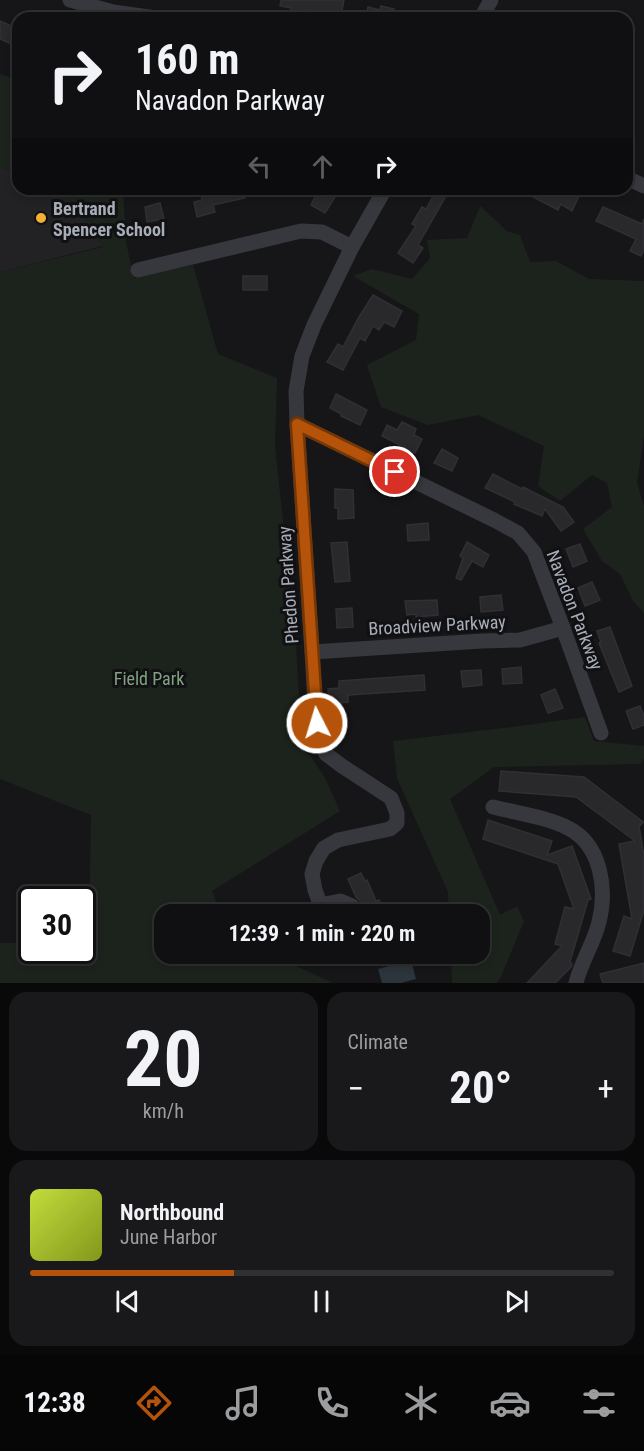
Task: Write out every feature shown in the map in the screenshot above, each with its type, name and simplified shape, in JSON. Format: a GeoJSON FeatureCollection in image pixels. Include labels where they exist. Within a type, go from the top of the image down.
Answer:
{"type":"FeatureCollection","features":[{"type":"Feature","properties":{"kind":"street"},"geometry":{"type":"LineString","coordinates":[[70,0],[113,12]]}},
{"type":"Feature","properties":{"kind":"street","name":"Phedon Parkway"},"geometry":{"type":"LineString","coordinates":[[320,904],[312,874],[316,861],[324,848],[338,840],[390,829],[397,823],[397,813],[391,798],[326,754],[319,740],[296,391],[302,356],[314,325],[352,247],[382,195]]}},
{"type":"Feature","properties":{"kind":"street"},"geometry":{"type":"LineString","coordinates":[[138,270],[301,231],[322,232],[352,247]]}},
{"type":"Feature","properties":{"kind":"street","name":"Navadon Parkway"},"geometry":{"type":"LineString","coordinates":[[297,424],[518,533],[534,552],[600,733]]}},
{"type":"Feature","properties":{"kind":"street","name":"Broadview Parkway"},"geometry":{"type":"LineString","coordinates":[[312,652],[482,640],[520,640],[563,628]]}},
{"type":"Feature","properties":{"kind":"street"},"geometry":{"type":"LineString","coordinates":[[493,807],[558,823],[571,829],[593,853],[602,880],[602,901],[598,923],[576,983]]}},
{"type":"Feature","properties":{"kind":"shaded area","name":"Bertrand Spencer School"},"geometry":{"type":"Polygon","coordinates":[[[0,167],[12,171],[12,195],[66,195],[103,246],[0,272],[0,167]]]}},
{"type":"Feature","properties":{"kind":"shaded area"},"geometry":{"type":"Polygon","coordinates":[[[396,964],[412,964],[416,979],[401,983],[382,983],[378,969],[396,964]]]}},
{"type":"Feature","properties":{"kind":"green space"},"geometry":{"type":"Polygon","coordinates":[[[0,74],[12,78],[12,171],[0,167],[0,74]]]}},
{"type":"Feature","properties":{"kind":"green space","name":"Field Park"},"geometry":{"type":"Polygon","coordinates":[[[66,195],[123,195],[126,242],[134,278],[193,265],[218,354],[277,378],[275,446],[296,643],[299,699],[297,744],[311,757],[325,778],[340,811],[212,891],[217,904],[154,904],[154,964],[292,964],[333,983],[0,983],[0,943],[18,943],[18,964],[96,964],[96,886],[90,886],[91,815],[0,779],[0,272],[103,247],[66,195]]]}},
{"type":"Feature","properties":{"kind":"green space"},"geometry":{"type":"Polygon","coordinates":[[[480,206],[507,231],[520,235],[530,262],[556,261],[589,279],[644,281],[644,436],[637,483],[644,506],[644,613],[633,601],[620,574],[602,561],[583,529],[612,507],[607,483],[592,475],[560,501],[538,486],[544,446],[478,415],[428,425],[381,407],[367,365],[416,340],[419,314],[353,276],[372,269],[412,279],[430,258],[427,240],[467,238],[480,206]]]}},
{"type":"Feature","properties":{"kind":"green space"},"geometry":{"type":"Polygon","coordinates":[[[585,717],[594,741],[644,746],[644,759],[641,764],[494,767],[450,799],[500,915],[517,906],[524,921],[497,983],[452,983],[451,964],[490,964],[490,904],[449,904],[448,892],[397,778],[393,741],[585,717]]]}},
{"type":"Feature","properties":{"kind":"building"},"geometry":{"type":"Polygon","coordinates":[[[281,0],[344,0],[342,12],[291,11],[291,8],[280,6],[281,0]]]}},
{"type":"Feature","properties":{"kind":"building"},"geometry":{"type":"Polygon","coordinates":[[[381,6],[394,9],[393,12],[367,12],[368,7],[380,10],[381,6]]]}},
{"type":"Feature","properties":{"kind":"building"},"geometry":{"type":"Polygon","coordinates":[[[0,21],[12,26],[12,44],[0,39],[0,21]]]}},
{"type":"Feature","properties":{"kind":"building"},"geometry":{"type":"Polygon","coordinates":[[[201,195],[244,195],[245,198],[213,205],[215,212],[197,217],[194,202],[202,200],[201,195]]]}},
{"type":"Feature","properties":{"kind":"building"},"geometry":{"type":"Polygon","coordinates":[[[316,195],[335,197],[325,213],[311,205],[316,195]]]}},
{"type":"Feature","properties":{"kind":"building"},"geometry":{"type":"Polygon","coordinates":[[[434,195],[447,195],[418,245],[423,248],[413,263],[398,253],[416,226],[412,224],[422,207],[426,209],[434,195]]]}},
{"type":"Feature","properties":{"kind":"building"},"geometry":{"type":"Polygon","coordinates":[[[529,195],[579,196],[572,211],[561,204],[558,210],[529,195]]]}},
{"type":"Feature","properties":{"kind":"building"},"geometry":{"type":"Polygon","coordinates":[[[160,203],[164,219],[147,222],[145,207],[160,203]]]}},
{"type":"Feature","properties":{"kind":"building"},"geometry":{"type":"Polygon","coordinates":[[[603,207],[642,224],[644,219],[644,249],[641,256],[630,251],[636,239],[596,221],[603,207]]]}},
{"type":"Feature","properties":{"kind":"building"},"geometry":{"type":"Polygon","coordinates":[[[243,276],[267,276],[267,290],[243,290],[243,276]]]}},
{"type":"Feature","properties":{"kind":"building"},"geometry":{"type":"Polygon","coordinates":[[[373,295],[402,311],[394,327],[384,322],[379,330],[373,326],[365,341],[360,338],[343,370],[327,362],[338,344],[343,347],[373,295]]]}},
{"type":"Feature","properties":{"kind":"building"},"geometry":{"type":"Polygon","coordinates":[[[336,394],[367,410],[360,425],[330,408],[336,394]]]}},
{"type":"Feature","properties":{"kind":"building"},"geometry":{"type":"Polygon","coordinates":[[[402,422],[416,429],[414,435],[422,439],[415,453],[382,436],[387,425],[397,430],[402,422]]]}},
{"type":"Feature","properties":{"kind":"building"},"geometry":{"type":"Polygon","coordinates":[[[442,449],[458,458],[452,471],[434,463],[442,449]]]}},
{"type":"Feature","properties":{"kind":"building"},"geometry":{"type":"Polygon","coordinates":[[[493,474],[563,507],[574,522],[561,531],[545,509],[542,516],[485,488],[493,474]]]}},
{"type":"Feature","properties":{"kind":"building"},"geometry":{"type":"Polygon","coordinates":[[[335,489],[353,490],[354,518],[338,519],[338,508],[335,508],[335,489]]]}},
{"type":"Feature","properties":{"kind":"building"},"geometry":{"type":"Polygon","coordinates":[[[428,523],[429,540],[408,541],[407,525],[428,523]]]}},
{"type":"Feature","properties":{"kind":"building"},"geometry":{"type":"Polygon","coordinates":[[[347,542],[350,581],[335,582],[331,543],[347,542]]]}},
{"type":"Feature","properties":{"kind":"building"},"geometry":{"type":"Polygon","coordinates":[[[467,542],[489,555],[483,567],[472,561],[461,580],[456,578],[463,558],[460,556],[467,542]]]}},
{"type":"Feature","properties":{"kind":"building"},"geometry":{"type":"Polygon","coordinates":[[[580,544],[587,561],[573,567],[566,549],[580,544]]]}},
{"type":"Feature","properties":{"kind":"building"},"geometry":{"type":"Polygon","coordinates":[[[592,582],[600,600],[585,606],[578,588],[592,582]]]}},
{"type":"Feature","properties":{"kind":"building"},"geometry":{"type":"Polygon","coordinates":[[[501,595],[503,610],[481,612],[480,597],[501,595]]]}},
{"type":"Feature","properties":{"kind":"building"},"geometry":{"type":"Polygon","coordinates":[[[437,600],[438,615],[416,617],[416,614],[407,615],[405,601],[437,600]]]}},
{"type":"Feature","properties":{"kind":"building"},"geometry":{"type":"Polygon","coordinates":[[[352,608],[353,627],[337,628],[336,609],[352,608]]]}},
{"type":"Feature","properties":{"kind":"building"},"geometry":{"type":"Polygon","coordinates":[[[610,627],[632,686],[619,692],[599,643],[601,642],[597,631],[610,627]]]}},
{"type":"Feature","properties":{"kind":"building"},"geometry":{"type":"Polygon","coordinates":[[[521,667],[522,683],[503,684],[502,669],[521,667]]]}},
{"type":"Feature","properties":{"kind":"building"},"geometry":{"type":"Polygon","coordinates":[[[481,670],[482,685],[463,687],[461,671],[481,670]]]}},
{"type":"Feature","properties":{"kind":"building"},"geometry":{"type":"Polygon","coordinates":[[[424,675],[425,690],[348,695],[348,702],[329,705],[328,689],[339,688],[339,681],[424,675]]]}},
{"type":"Feature","properties":{"kind":"building"},"geometry":{"type":"Polygon","coordinates":[[[555,689],[563,708],[548,713],[541,695],[555,689]]]}},
{"type":"Feature","properties":{"kind":"building"},"geometry":{"type":"Polygon","coordinates":[[[640,706],[644,716],[644,725],[633,729],[626,711],[640,706]]]}},
{"type":"Feature","properties":{"kind":"building"},"geometry":{"type":"Polygon","coordinates":[[[501,771],[584,777],[643,822],[639,827],[644,856],[644,910],[630,956],[613,951],[624,916],[632,919],[619,844],[635,841],[576,797],[499,791],[501,771]]]}},
{"type":"Feature","properties":{"kind":"building"},"geometry":{"type":"Polygon","coordinates":[[[488,820],[552,841],[547,855],[572,846],[591,899],[588,900],[570,962],[571,967],[555,983],[527,983],[562,946],[555,944],[565,907],[574,909],[558,864],[483,839],[488,820]]]}},
{"type":"Feature","properties":{"kind":"building"},"geometry":{"type":"Polygon","coordinates":[[[361,873],[365,881],[367,880],[376,901],[379,900],[381,904],[362,904],[348,879],[361,873]]]}},
{"type":"Feature","properties":{"kind":"building"},"geometry":{"type":"Polygon","coordinates":[[[644,963],[644,983],[603,983],[600,974],[644,963]]]}},
{"type":"Feature","properties":{"kind":"place","name":"Bertrand Spencer School"},"geometry":{"type":"Point","coordinates":[41,218]}},
{"type":"Feature","properties":{"kind":"route"},"geometry":{"type":"LineString","coordinates":[[317,723],[297,424],[395,472]]}}]}
